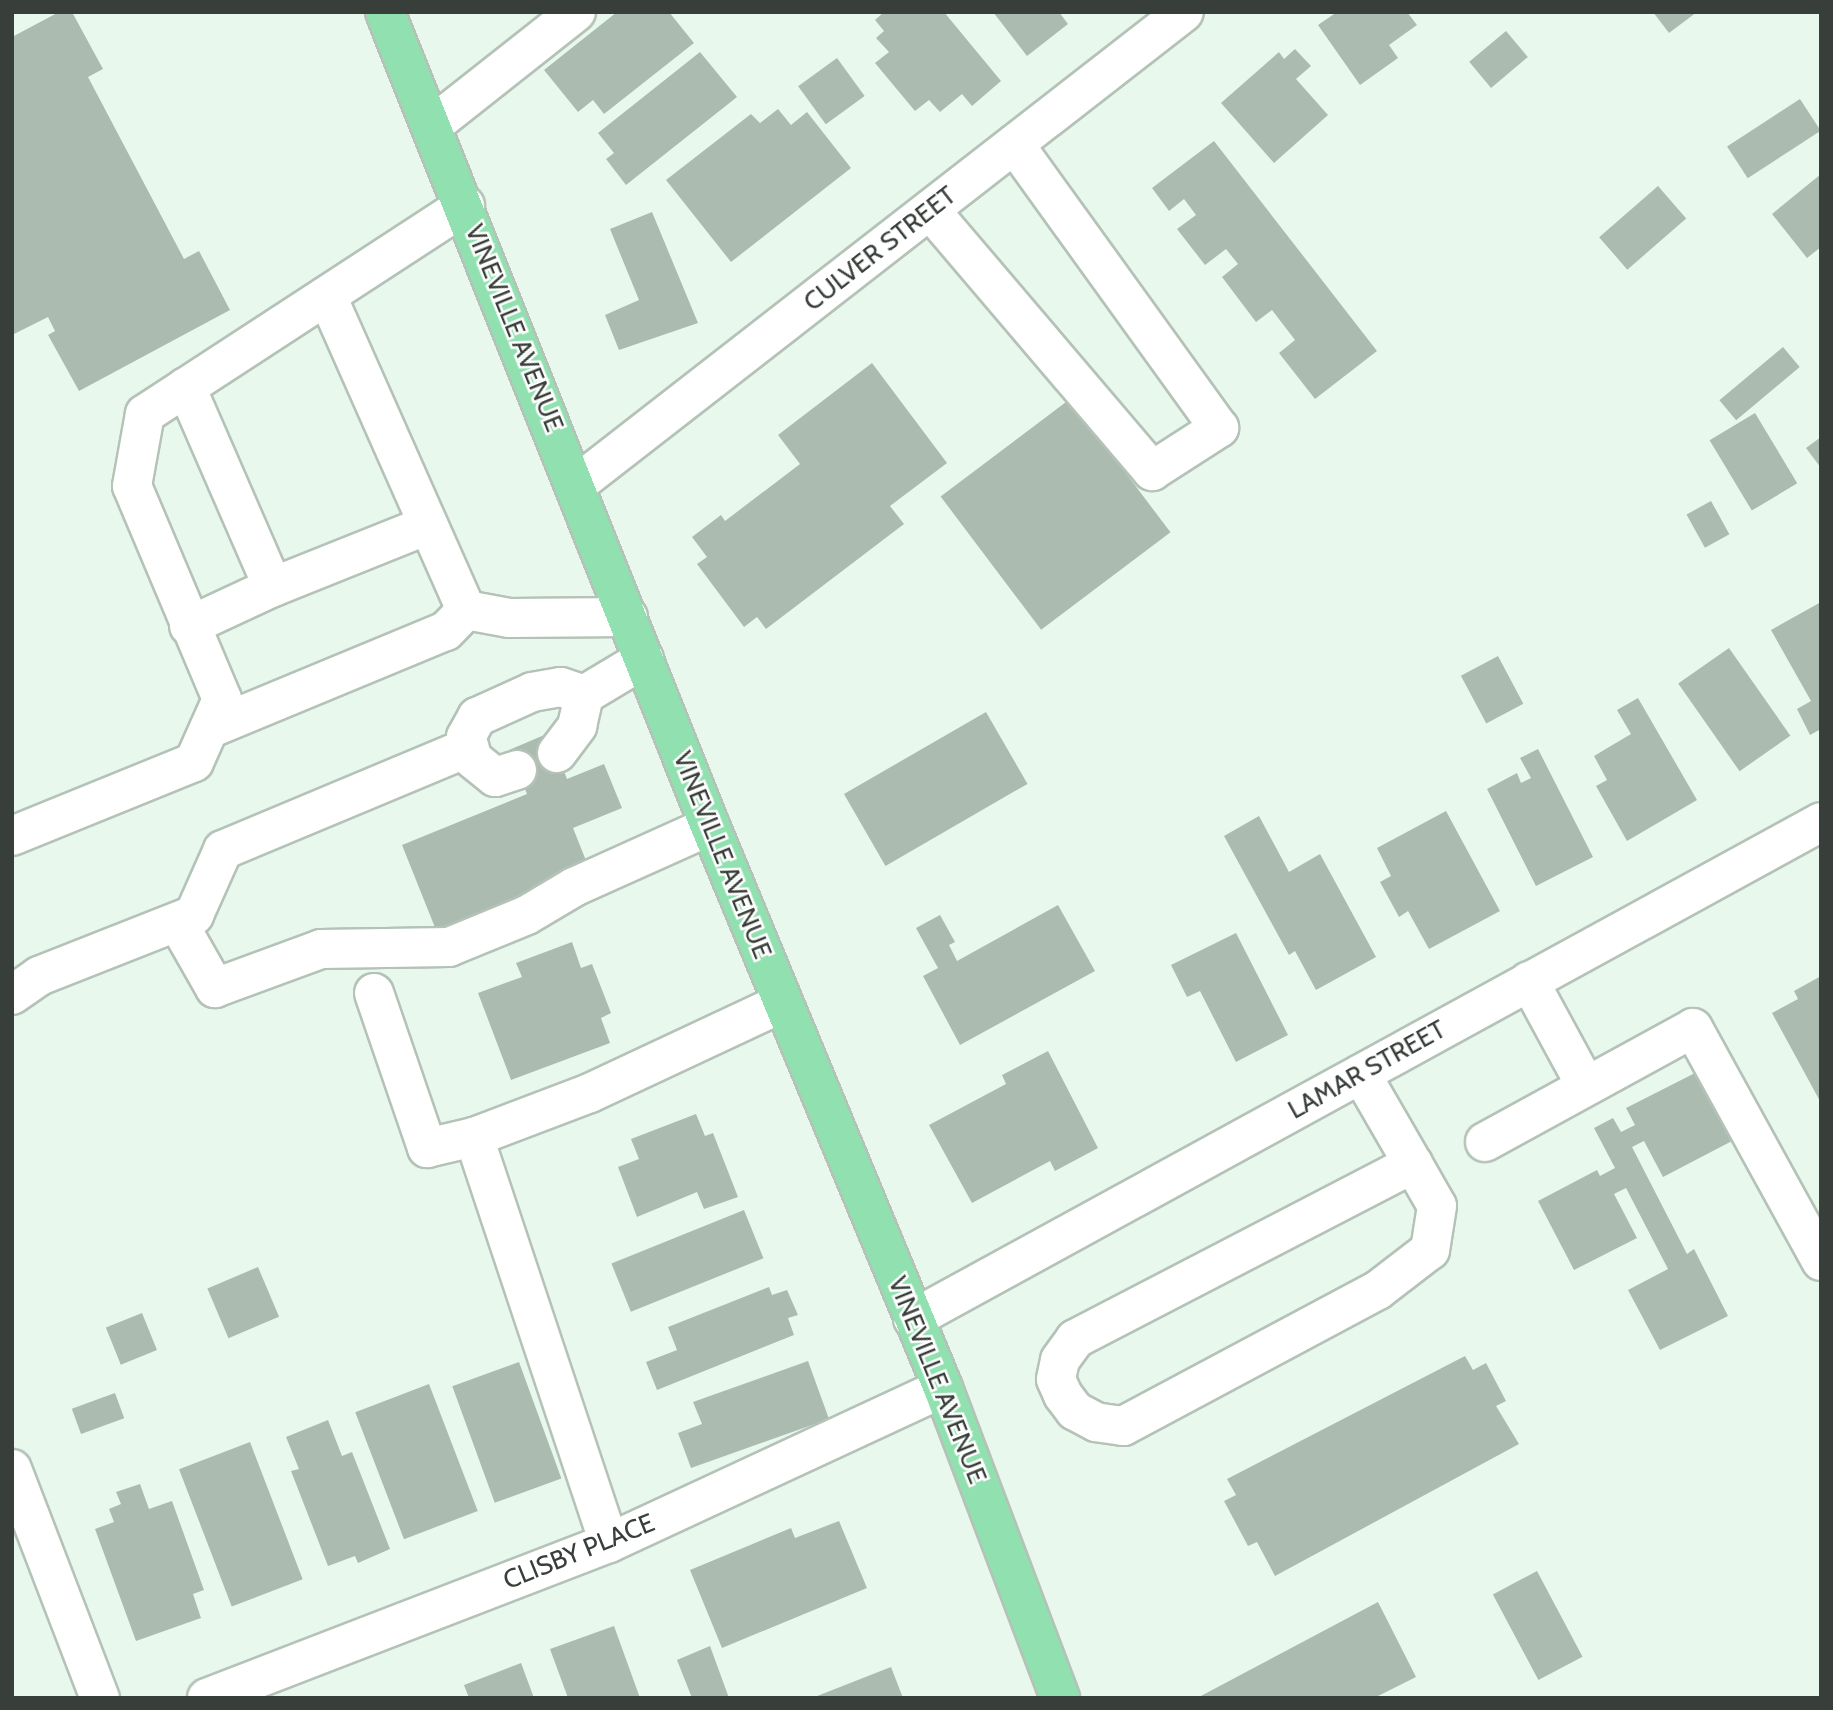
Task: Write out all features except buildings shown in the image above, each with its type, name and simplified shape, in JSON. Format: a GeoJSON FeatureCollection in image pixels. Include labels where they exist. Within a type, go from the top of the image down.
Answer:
{"type":"FeatureCollection","features":[{"type":"Feature","properties":{"kind":"main road","name":"VINEVILLE AVENUE"},"geometry":{"type":"LineString","coordinates":[[385,12],[433,124],[710,826],[943,1388],[1059,1698]]}},
{"type":"Feature","properties":{"kind":"street"},"geometry":{"type":"LineString","coordinates":[[433,124],[576,12]]}},
{"type":"Feature","properties":{"kind":"street","name":"CULVER STREET"},"geometry":{"type":"LineString","coordinates":[[576,485],[1184,12]]}},
{"type":"Feature","properties":{"kind":"street"},"geometry":{"type":"LineString","coordinates":[[930,210],[1152,471],[1219,428],[1014,145]]}},
{"type":"Feature","properties":{"kind":"street"},"geometry":{"type":"LineString","coordinates":[[12,836],[194,762],[222,699],[132,486],[145,414],[465,205]]}},
{"type":"Feature","properties":{"kind":"street"},"geometry":{"type":"LineString","coordinates":[[327,296],[466,610]]}},
{"type":"Feature","properties":{"kind":"street"},"geometry":{"type":"LineString","coordinates":[[186,387],[273,586]]}},
{"type":"Feature","properties":{"kind":"street"},"geometry":{"type":"LineString","coordinates":[[189,626],[273,586],[428,525]]}},
{"type":"Feature","properties":{"kind":"street"},"geometry":{"type":"LineString","coordinates":[[466,610],[509,618],[628,617]]}},
{"type":"Feature","properties":{"kind":"street"},"geometry":{"type":"LineString","coordinates":[[209,729],[446,631],[466,610]]}},
{"type":"Feature","properties":{"kind":"street"},"geometry":{"type":"LineString","coordinates":[[557,753],[577,726],[584,695],[644,659]]}},
{"type":"Feature","properties":{"kind":"street"},"geometry":{"type":"LineString","coordinates":[[517,770],[495,776],[473,759],[466,737],[477,717],[532,692],[561,687],[584,695]]}},
{"type":"Feature","properties":{"kind":"street"},"geometry":{"type":"LineString","coordinates":[[12,995],[39,976],[194,915],[223,850],[469,747]]}},
{"type":"Feature","properties":{"kind":"street","name":"LAMAR STREET"},"geometry":{"type":"LineString","coordinates":[[913,1319],[1821,822]]}},
{"type":"Feature","properties":{"kind":"street"},"geometry":{"type":"LineString","coordinates":[[178,923],[215,988],[321,949],[449,947],[527,915],[574,887],[710,826]]}},
{"type":"Feature","properties":{"kind":"street"},"geometry":{"type":"LineString","coordinates":[[1529,981],[1586,1086]]}},
{"type":"Feature","properties":{"kind":"street"},"geometry":{"type":"LineString","coordinates":[[374,993],[427,1149],[474,1137],[590,1093],[782,1003]]}},
{"type":"Feature","properties":{"kind":"street"},"geometry":{"type":"LineString","coordinates":[[1485,1142],[1693,1028],[1821,1261]]}},
{"type":"Feature","properties":{"kind":"street"},"geometry":{"type":"LineString","coordinates":[[1361,1074],[1413,1164],[1437,1206],[1430,1250],[1378,1290],[1123,1426],[1096,1422],[1075,1411],[1063,1395],[1056,1379],[1060,1360],[1075,1339],[1413,1164]]}},
{"type":"Feature","properties":{"kind":"street"},"geometry":{"type":"LineString","coordinates":[[474,1137],[609,1543]]}},
{"type":"Feature","properties":{"kind":"street","name":"CLISBY PLACE"},"geometry":{"type":"LineString","coordinates":[[207,1698],[609,1543],[943,1388]]}},
{"type":"Feature","properties":{"kind":"street"},"geometry":{"type":"LineString","coordinates":[[12,1469],[100,1698]]}}]}
